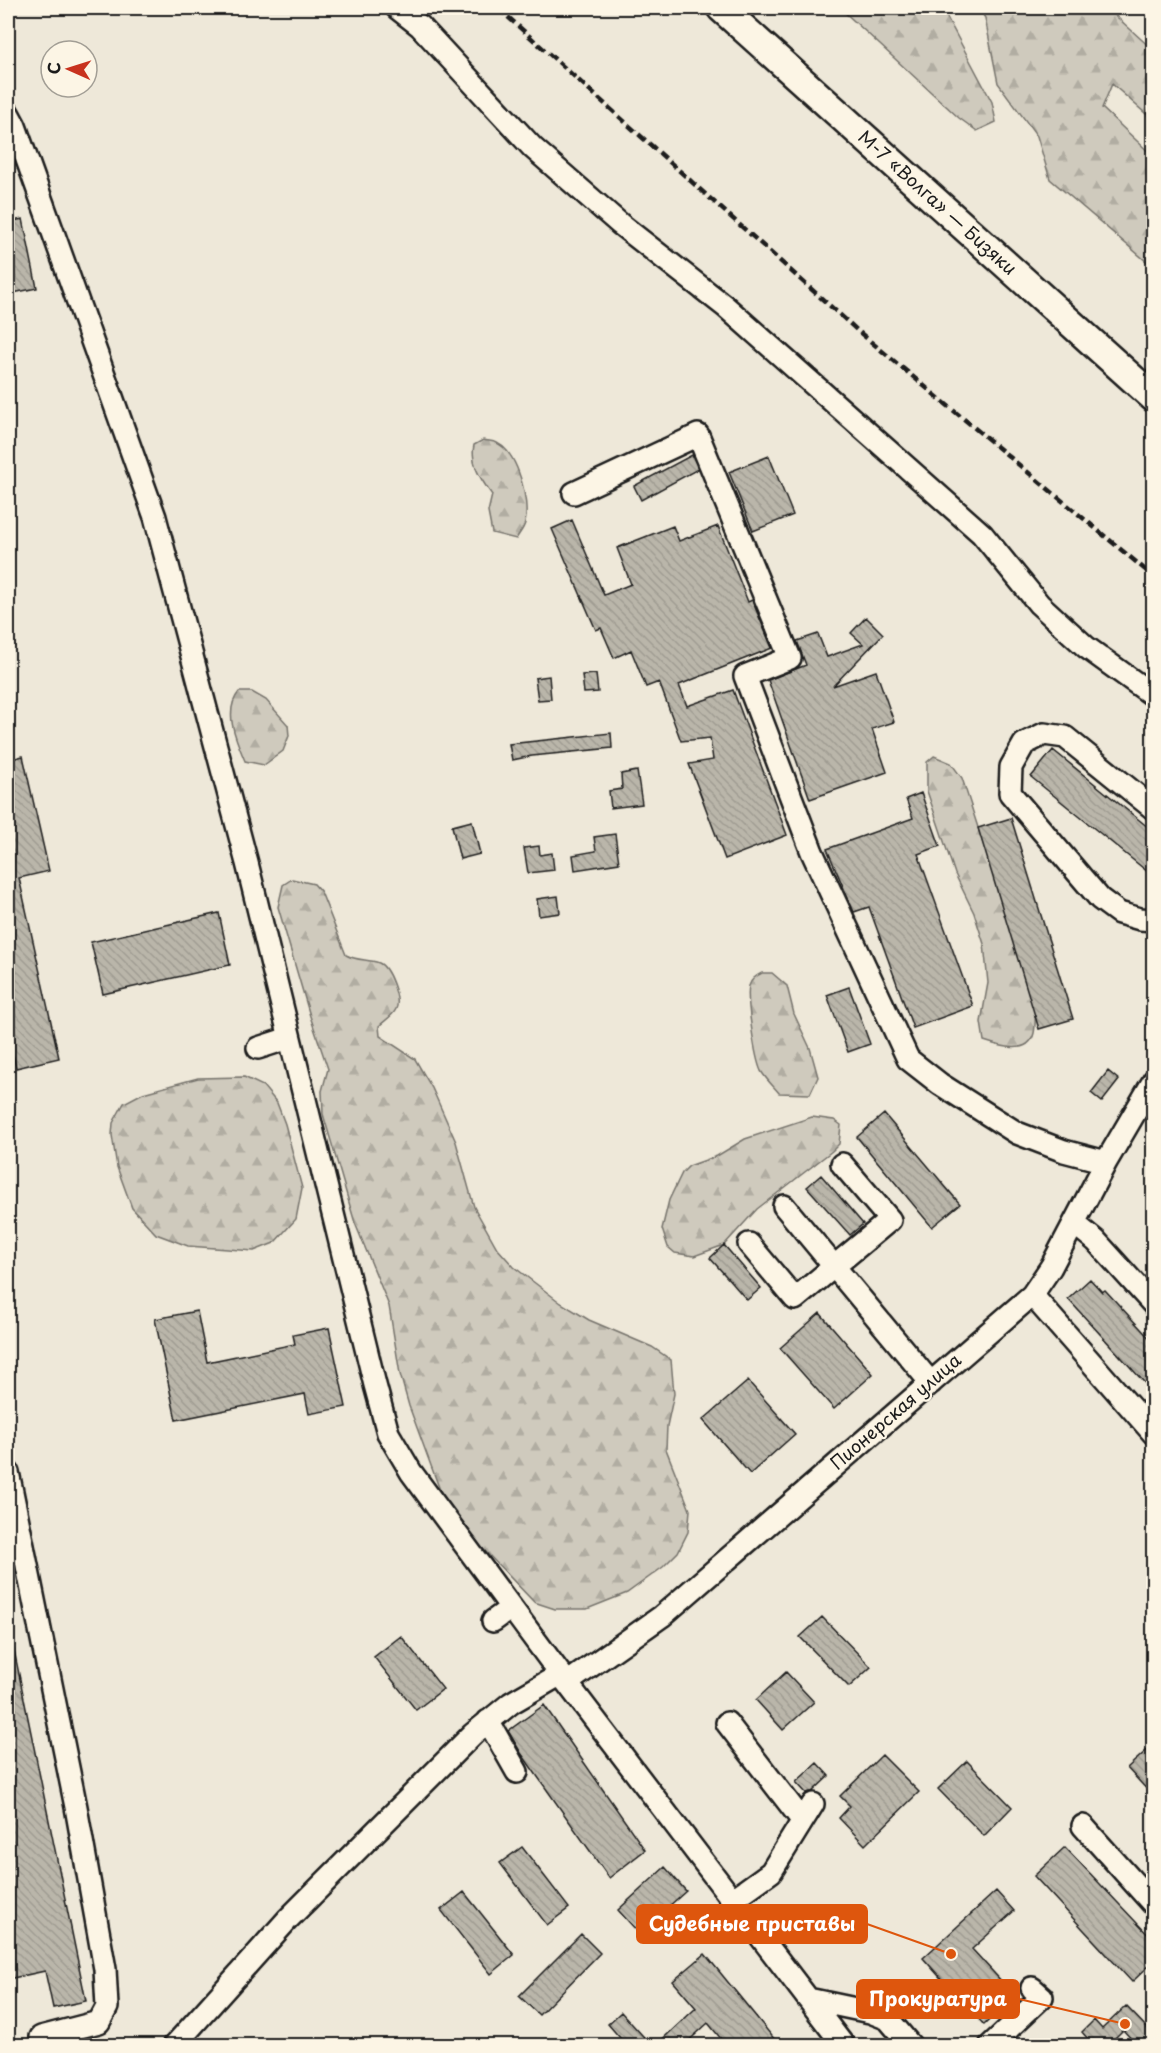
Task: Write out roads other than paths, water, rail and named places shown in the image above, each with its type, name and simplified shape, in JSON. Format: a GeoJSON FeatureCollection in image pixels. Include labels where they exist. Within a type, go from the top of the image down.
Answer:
{"type":"FeatureCollection","features":[{"type":"Feature","properties":{"kind":"main road","name":"М-7 «Волга» — Бизяки"},"geometry":{"type":"LineString","coordinates":[[721,8],[1154,398]]}},
{"type":"Feature","properties":{"kind":"street"},"geometry":{"type":"LineString","coordinates":[[397,8],[420,26],[533,148],[620,224],[735,315],[982,534],[1039,604],[1086,647],[1149,693]]}},
{"type":"Feature","properties":{"kind":"street"},"geometry":{"type":"LineString","coordinates":[[8,113],[15,126],[155,518],[247,863],[388,1433],[411,1472],[511,1608],[843,2045]]}},
{"type":"Feature","properties":{"kind":"street"},"geometry":{"type":"LineString","coordinates":[[574,493],[698,435],[790,658],[745,676],[812,852],[908,1059],[940,1084],[1017,1132],[1065,1151],[1106,1162]]}},
{"type":"Feature","properties":{"kind":"street"},"geometry":{"type":"LineString","coordinates":[[1154,809],[1065,737],[1044,734],[1024,744],[1011,767],[1010,793],[1100,899],[1119,913],[1154,920]]}},
{"type":"Feature","properties":{"kind":"street"},"geometry":{"type":"LineString","coordinates":[[258,1048],[290,1038]]}},
{"type":"Feature","properties":{"kind":"street","name":"Пионерская улица"},"geometry":{"type":"LineString","coordinates":[[174,2046],[288,1919],[473,1734],[511,1703],[564,1679],[662,1616],[1032,1295],[1051,1267],[1106,1162],[1154,1080]]}},
{"type":"Feature","properties":{"kind":"street"},"geometry":{"type":"LineString","coordinates":[[750,1244],[795,1299],[890,1220],[842,1164]]}},
{"type":"Feature","properties":{"kind":"street"},"geometry":{"type":"LineString","coordinates":[[784,1206],[930,1383]]}},
{"type":"Feature","properties":{"kind":"street"},"geometry":{"type":"LineString","coordinates":[[1075,1224],[1096,1241],[1154,1305]]}},
{"type":"Feature","properties":{"kind":"street"},"geometry":{"type":"LineString","coordinates":[[1032,1295],[1154,1434]]}},
{"type":"Feature","properties":{"kind":"street"},"geometry":{"type":"LineString","coordinates":[[8,1472],[13,1524],[76,1807],[105,1969],[107,2007],[99,2022],[41,2037]]}},
{"type":"Feature","properties":{"kind":"street"},"geometry":{"type":"LineString","coordinates":[[493,1621],[511,1608]]}},
{"type":"Feature","properties":{"kind":"street"},"geometry":{"type":"LineString","coordinates":[[489,1721],[517,1772]]}},
{"type":"Feature","properties":{"kind":"street"},"geometry":{"type":"LineString","coordinates":[[726,1722],[808,1812],[771,1872],[732,1900]]}},
{"type":"Feature","properties":{"kind":"street"},"geometry":{"type":"LineString","coordinates":[[1083,1826],[1154,1905]]}},
{"type":"Feature","properties":{"kind":"street"},"geometry":{"type":"LineString","coordinates":[[990,2046],[1041,1997],[1032,1988]]}},
{"type":"Feature","properties":{"kind":"street"},"geometry":{"type":"LineString","coordinates":[[808,1999],[870,2012],[888,2019],[911,2046]]}},
{"type":"Feature","properties":{"kind":"railway"},"geometry":{"type":"LineString","coordinates":[[498,8],[858,331],[1154,577]]}},
{"type":"Feature","properties":{"kind":"place","name":"Судебные приставы"},"geometry":{"type":"Point","coordinates":[951,1954]}},
{"type":"Feature","properties":{"kind":"place","name":"Прокуратура"},"geometry":{"type":"Point","coordinates":[1125,2024]}}]}
